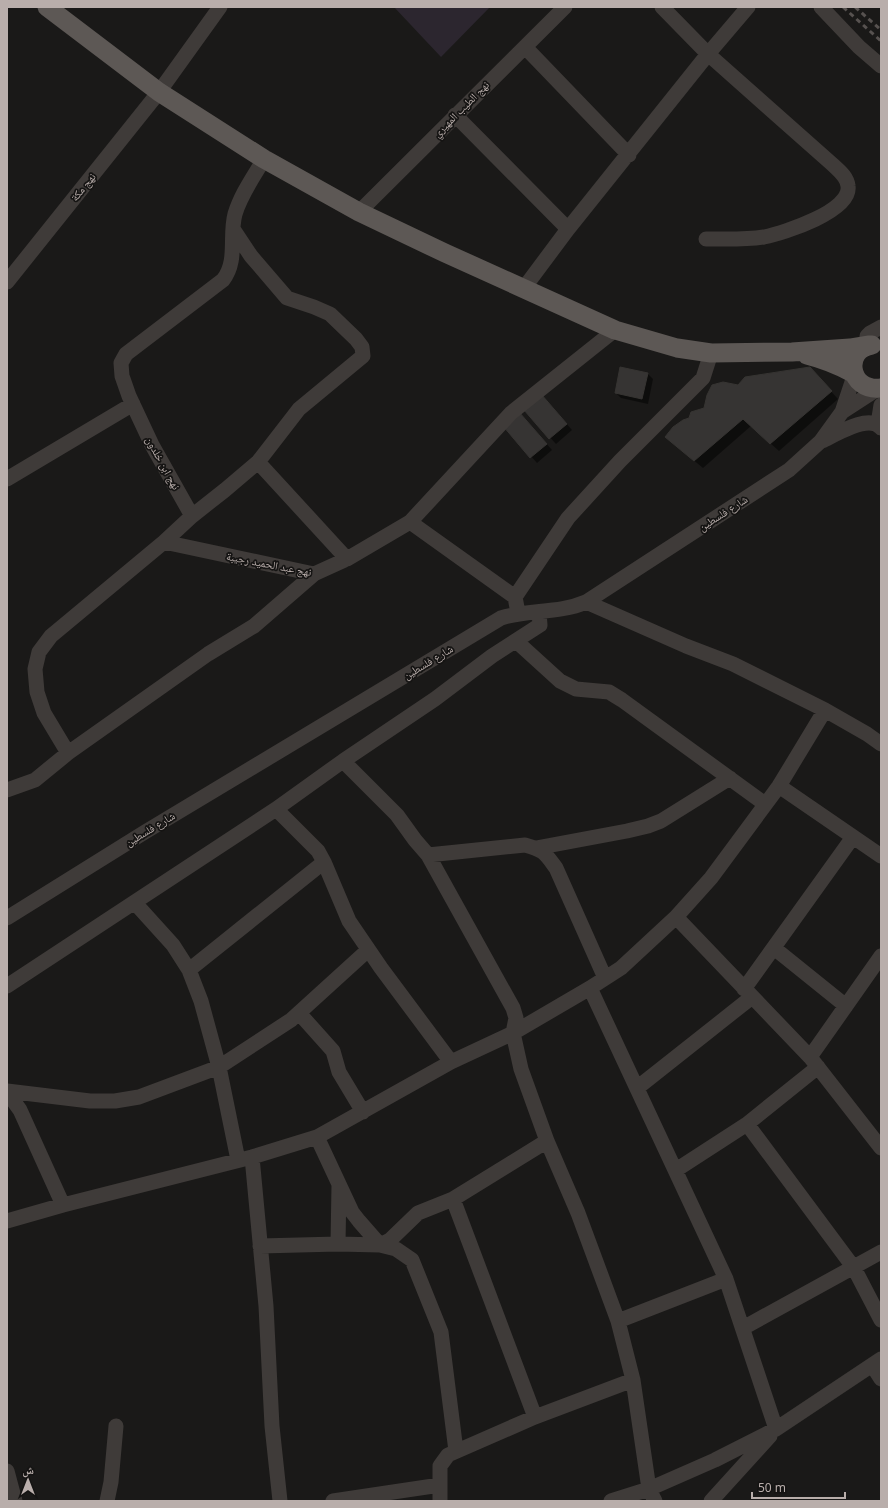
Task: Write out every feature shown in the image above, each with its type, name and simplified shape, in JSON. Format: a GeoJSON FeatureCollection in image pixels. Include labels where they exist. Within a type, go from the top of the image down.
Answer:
{"type":"FeatureCollection","features":[{"type":"Feature","properties":{"kind":"main road"},"geometry":{"type":"LineString","coordinates":[[47,7],[159,92],[264,159],[358,212],[615,330],[677,348],[711,352],[792,352],[850,348],[875,344]]}},
{"type":"Feature","properties":{"kind":"main road"},"geometry":{"type":"LineString","coordinates":[[875,344],[861,349],[856,355],[853,363],[854,374],[858,382],[864,386],[872,388],[880,394]]}},
{"type":"Feature","properties":{"kind":"main road"},"geometry":{"type":"LineString","coordinates":[[792,352],[821,359],[840,366],[854,374]]}},
{"type":"Feature","properties":{"kind":"street","name":"نهج مكة"},"geometry":{"type":"LineString","coordinates":[[7,282],[159,92],[220,7]]}},
{"type":"Feature","properties":{"kind":"street","name":"نهج الطيب المهيري"},"geometry":{"type":"LineString","coordinates":[[358,212],[565,7]]}},
{"type":"Feature","properties":{"kind":"street"},"geometry":{"type":"LineString","coordinates":[[662,7],[708,54],[832,164],[846,178],[848,187],[843,201],[829,212],[810,222],[765,236],[736,239],[706,239]]}},
{"type":"Feature","properties":{"kind":"street"},"geometry":{"type":"LineString","coordinates":[[524,288],[568,229],[708,54],[748,7]]}},
{"type":"Feature","properties":{"kind":"street"},"geometry":{"type":"LineString","coordinates":[[821,7],[859,47],[881,66]]}},
{"type":"Feature","properties":{"kind":"street"},"geometry":{"type":"LineString","coordinates":[[525,47],[628,154]]}},
{"type":"Feature","properties":{"kind":"street"},"geometry":{"type":"LineString","coordinates":[[455,115],[568,229]]}},
{"type":"Feature","properties":{"kind":"street","name":"نهج ابن خلدون"},"geometry":{"type":"LineString","coordinates":[[192,516],[152,445],[122,376],[121,363],[126,354],[223,280],[231,267],[235,215],[241,198],[264,159]]}},
{"type":"Feature","properties":{"kind":"street"},"geometry":{"type":"LineString","coordinates":[[68,753],[44,713],[37,692],[36,669],[39,652],[51,636],[258,462],[299,409],[363,356],[362,346],[330,314],[287,298],[251,256],[233,229]]}},
{"type":"Feature","properties":{"kind":"street"},"geometry":{"type":"LineString","coordinates":[[875,344],[867,336],[881,327]]}},
{"type":"Feature","properties":{"kind":"street","name":"نهج عبد الحميد رجيبة"},"geometry":{"type":"LineString","coordinates":[[164,542],[314,574],[347,559],[410,522],[511,413],[615,330]]}},
{"type":"Feature","properties":{"kind":"street"},"geometry":{"type":"LineString","coordinates":[[515,597],[568,518],[620,461],[703,378],[711,352]]}},
{"type":"Feature","properties":{"kind":"street"},"geometry":{"type":"LineString","coordinates":[[842,412],[854,374]]}},
{"type":"Feature","properties":{"kind":"street"},"geometry":{"type":"LineString","coordinates":[[820,442],[858,424],[871,423],[879,426],[880,394],[842,412]]}},
{"type":"Feature","properties":{"kind":"street"},"geometry":{"type":"LineString","coordinates":[[7,479],[133,404]]}},
{"type":"Feature","properties":{"kind":"street","name":"شارع فلسطين"},"geometry":{"type":"LineString","coordinates":[[7,918],[145,832],[501,618],[518,613],[570,608],[586,602],[790,470],[820,442],[842,412]]}},
{"type":"Feature","properties":{"kind":"street"},"geometry":{"type":"LineString","coordinates":[[258,462],[347,559]]}},
{"type":"Feature","properties":{"kind":"street"},"geometry":{"type":"LineString","coordinates":[[410,522],[515,597],[518,613]]}},
{"type":"Feature","properties":{"kind":"street"},"geometry":{"type":"LineString","coordinates":[[7,790],[35,780],[68,753],[208,654],[254,626],[314,574]]}},
{"type":"Feature","properties":{"kind":"street"},"geometry":{"type":"LineString","coordinates":[[586,602],[686,646],[733,664],[825,710],[867,734],[881,744]]}},
{"type":"Feature","properties":{"kind":"street"},"geometry":{"type":"LineString","coordinates":[[7,986],[276,809],[343,761],[435,699],[516,640],[540,625],[538,612]]}},
{"type":"Feature","properties":{"kind":"street"},"geometry":{"type":"LineString","coordinates":[[516,640],[560,681],[576,689],[609,692],[766,804]]}},
{"type":"Feature","properties":{"kind":"street"},"geometry":{"type":"LineString","coordinates":[[7,1221],[245,1158],[317,1137],[451,1062],[512,1033],[590,988],[621,968],[676,917],[711,878],[779,786],[825,710]]}},
{"type":"Feature","properties":{"kind":"street"},"geometry":{"type":"LineString","coordinates":[[343,761],[397,815],[428,855],[512,1008],[516,1018],[512,1033],[521,1069],[547,1141],[578,1213],[618,1321],[633,1380],[652,1495]]}},
{"type":"Feature","properties":{"kind":"street"},"geometry":{"type":"LineString","coordinates":[[536,848],[627,832],[648,826],[661,821],[730,778]]}},
{"type":"Feature","properties":{"kind":"street"},"geometry":{"type":"LineString","coordinates":[[779,786],[881,856]]}},
{"type":"Feature","properties":{"kind":"street"},"geometry":{"type":"LineString","coordinates":[[276,809],[318,851],[349,921],[368,950],[451,1062]]}},
{"type":"Feature","properties":{"kind":"street"},"geometry":{"type":"LineString","coordinates":[[637,1088],[748,993],[774,948],[853,837]]}},
{"type":"Feature","properties":{"kind":"street"},"geometry":{"type":"LineString","coordinates":[[428,855],[525,845],[545,852],[556,868],[605,978]]}},
{"type":"Feature","properties":{"kind":"street"},"geometry":{"type":"LineString","coordinates":[[189,970],[324,862]]}},
{"type":"Feature","properties":{"kind":"street"},"geometry":{"type":"LineString","coordinates":[[135,903],[173,945],[189,970],[201,1001],[245,1158],[260,1246],[266,1306],[272,1426],[280,1501]]}},
{"type":"Feature","properties":{"kind":"street"},"geometry":{"type":"LineString","coordinates":[[676,917],[814,1062],[880,1142]]}},
{"type":"Feature","properties":{"kind":"street"},"geometry":{"type":"LineString","coordinates":[[774,948],[846,1006]]}},
{"type":"Feature","properties":{"kind":"street"},"geometry":{"type":"LineString","coordinates":[[7,1092],[90,1101],[115,1101],[139,1098],[219,1067],[291,1020],[368,950]]}},
{"type":"Feature","properties":{"kind":"street"},"geometry":{"type":"LineString","coordinates":[[676,1170],[747,1124],[814,1062],[846,1006],[881,956]]}},
{"type":"Feature","properties":{"kind":"street"},"geometry":{"type":"LineString","coordinates":[[590,988],[726,1279],[776,1429]]}},
{"type":"Feature","properties":{"kind":"street"},"geometry":{"type":"LineString","coordinates":[[299,1013],[333,1051],[339,1072],[363,1112]]}},
{"type":"Feature","properties":{"kind":"street"},"geometry":{"type":"LineString","coordinates":[[7,1092],[20,1110],[63,1205]]}},
{"type":"Feature","properties":{"kind":"street"},"geometry":{"type":"LineString","coordinates":[[747,1124],[854,1268],[881,1320]]}},
{"type":"Feature","properties":{"kind":"street"},"geometry":{"type":"LineString","coordinates":[[317,1137],[356,1216],[380,1245]]}},
{"type":"Feature","properties":{"kind":"street"},"geometry":{"type":"LineString","coordinates":[[380,1245],[390,1240],[418,1213],[453,1199],[547,1141]]}},
{"type":"Feature","properties":{"kind":"street"},"geometry":{"type":"LineString","coordinates":[[338,1244],[339,1181]]}},
{"type":"Feature","properties":{"kind":"street"},"geometry":{"type":"LineString","coordinates":[[453,1199],[535,1417]]}},
{"type":"Feature","properties":{"kind":"street"},"geometry":{"type":"LineString","coordinates":[[260,1246],[338,1244],[380,1245],[396,1249],[412,1260],[441,1332],[456,1451]]}},
{"type":"Feature","properties":{"kind":"street"},"geometry":{"type":"LineString","coordinates":[[742,1328],[881,1252]]}},
{"type":"Feature","properties":{"kind":"street"},"geometry":{"type":"LineString","coordinates":[[618,1321],[726,1279]]}},
{"type":"Feature","properties":{"kind":"street"},"geometry":{"type":"LineString","coordinates":[[611,1501],[652,1495],[715,1460],[776,1429],[877,1362],[881,1379]]}},
{"type":"Feature","properties":{"kind":"street"},"geometry":{"type":"LineString","coordinates":[[440,1501],[440,1466],[448,1455],[535,1417],[633,1380]]}},
{"type":"Feature","properties":{"kind":"street"},"geometry":{"type":"LineString","coordinates":[[107,1501],[111,1482],[116,1426]]}},
{"type":"Feature","properties":{"kind":"street"},"geometry":{"type":"LineString","coordinates":[[711,1501],[776,1429]]}},
{"type":"Feature","properties":{"kind":"street"},"geometry":{"type":"LineString","coordinates":[[7,1471],[16,1501]]}},
{"type":"Feature","properties":{"kind":"street"},"geometry":{"type":"LineString","coordinates":[[333,1501],[440,1485]]}},
{"type":"Feature","properties":{"kind":"shaded area"},"geometry":{"type":"Polygon","coordinates":[[[394,7],[490,7],[441,57],[394,7]]]}},
{"type":"Feature","properties":{"kind":"building"},"geometry":{"type":"Polygon","coordinates":[[[620,367],[648,373],[642,399],[615,393],[620,367]]]}},
{"type":"Feature","properties":{"kind":"building"},"geometry":{"type":"Polygon","coordinates":[[[810,367],[832,391],[770,444],[743,419],[694,461],[665,437],[673,427],[689,418],[691,412],[704,408],[707,395],[712,385],[723,382],[738,385],[745,377],[810,367]]]}},
{"type":"Feature","properties":{"kind":"building"},"geometry":{"type":"Polygon","coordinates":[[[541,394],[567,424],[549,439],[524,410],[541,394]]]}},
{"type":"Feature","properties":{"kind":"building"},"geometry":{"type":"Polygon","coordinates":[[[519,412],[547,444],[530,458],[503,426],[519,412]]]}},
{"type":"Feature","properties":{"kind":"railway"},"geometry":{"type":"LineString","coordinates":[[843,7],[881,41]]}},
{"type":"Feature","properties":{"kind":"railway"},"geometry":{"type":"LineString","coordinates":[[855,7],[881,30]]}}]}
